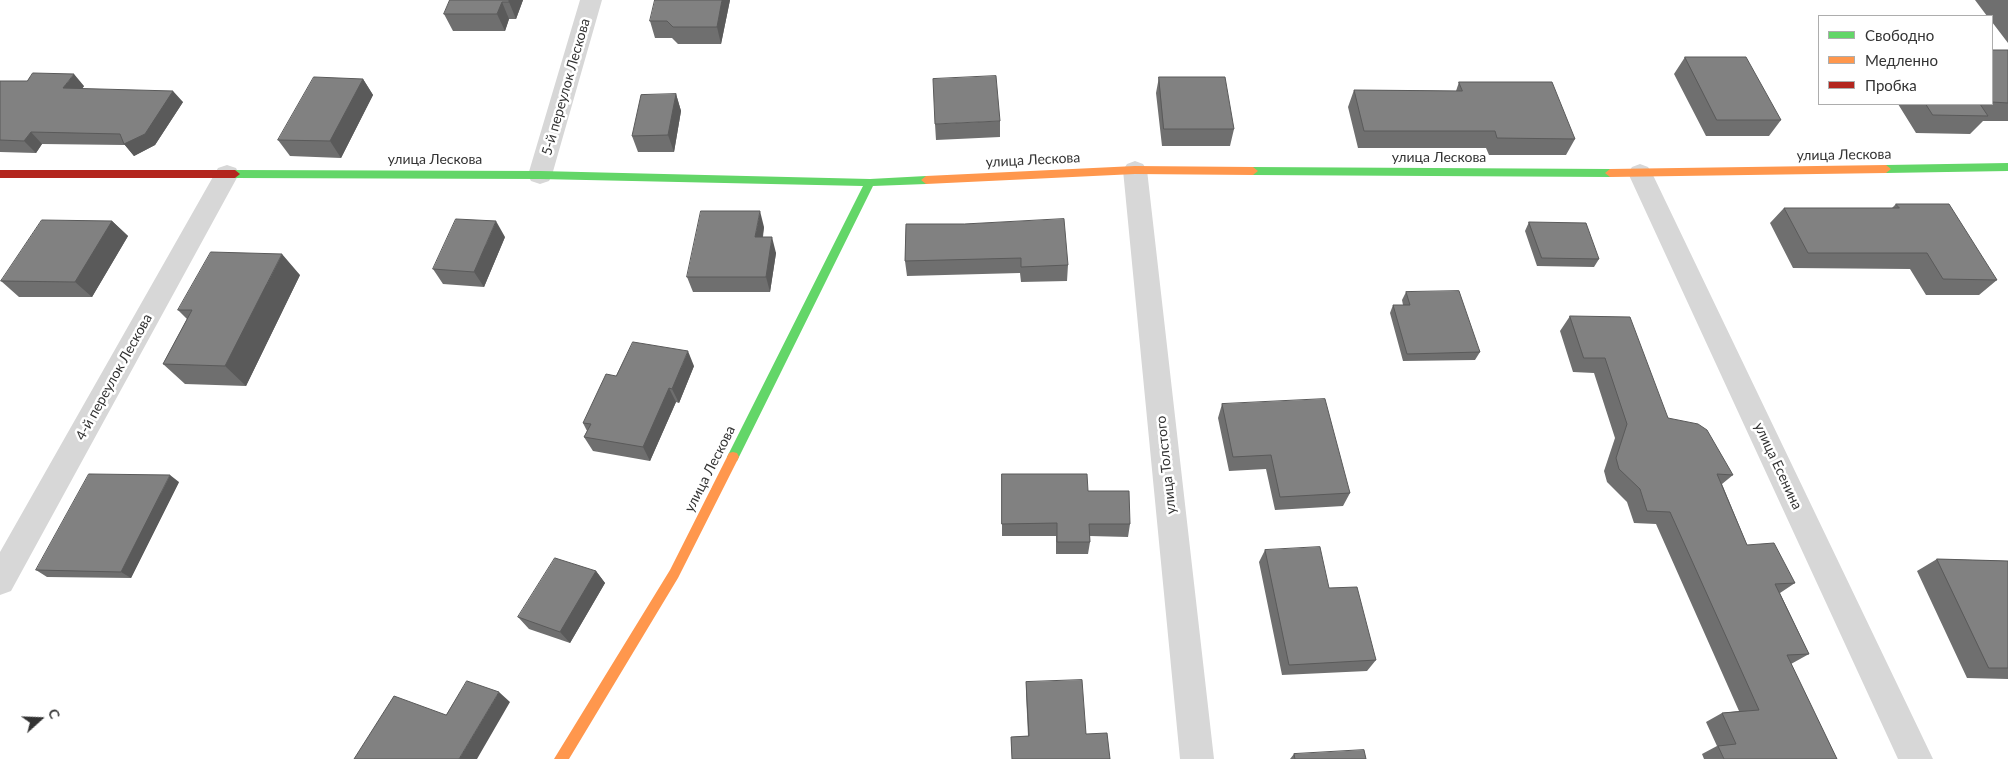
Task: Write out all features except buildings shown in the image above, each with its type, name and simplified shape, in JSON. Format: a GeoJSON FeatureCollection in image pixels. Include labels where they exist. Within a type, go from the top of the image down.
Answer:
{"type":"FeatureCollection","features":[{"type":"Feature","properties":{"kind":"street","name":"5-й переулок Лескова"},"geometry":{"type":"LineString","coordinates":[[540,175],[591,0]]}},
{"type":"Feature","properties":{"kind":"street","name":"улица Лескова"},"geometry":{"type":"LineString","coordinates":[[0,174],[540,175],[870,183],[1135,170],[1640,173],[2008,167]]}},
{"type":"Feature","properties":{"kind":"street","name":"улица Толстого"},"geometry":{"type":"LineString","coordinates":[[1135,170],[1197,759]]}},
{"type":"Feature","properties":{"kind":"street","name":"улица Есенина"},"geometry":{"type":"LineString","coordinates":[[1640,173],[1916,759]]}},
{"type":"Feature","properties":{"kind":"street","name":"4-й переулок Лескова"},"geometry":{"type":"LineString","coordinates":[[0,581],[227,174]]}},
{"type":"Feature","properties":{"kind":"street","name":"улица Лескова"},"geometry":{"type":"LineString","coordinates":[[561,759],[674,574],[870,183]]}},
{"type":"Feature","properties":{"kind":"traffic: fast"},"geometry":{"type":"LineString","coordinates":[[1886,169],[2008,167]]}},
{"type":"Feature","properties":{"kind":"traffic: fast"},"geometry":{"type":"LineString","coordinates":[[1253,171],[1610,173]]}},
{"type":"Feature","properties":{"kind":"traffic: fast"},"geometry":{"type":"LineString","coordinates":[[235,174],[540,175],[870,183],[926,180]]}},
{"type":"Feature","properties":{"kind":"traffic: fast"},"geometry":{"type":"LineString","coordinates":[[733,457],[870,183]]}},
{"type":"Feature","properties":{"kind":"traffic: slow"},"geometry":{"type":"LineString","coordinates":[[1610,173],[1886,169]]}},
{"type":"Feature","properties":{"kind":"traffic: slow"},"geometry":{"type":"LineString","coordinates":[[926,180],[1135,170],[1253,171]]}},
{"type":"Feature","properties":{"kind":"traffic: slow"},"geometry":{"type":"LineString","coordinates":[[561,759],[674,574],[733,457]]}},
{"type":"Feature","properties":{"kind":"traffic: jam"},"geometry":{"type":"LineString","coordinates":[[0,174],[235,174]]}}]}
